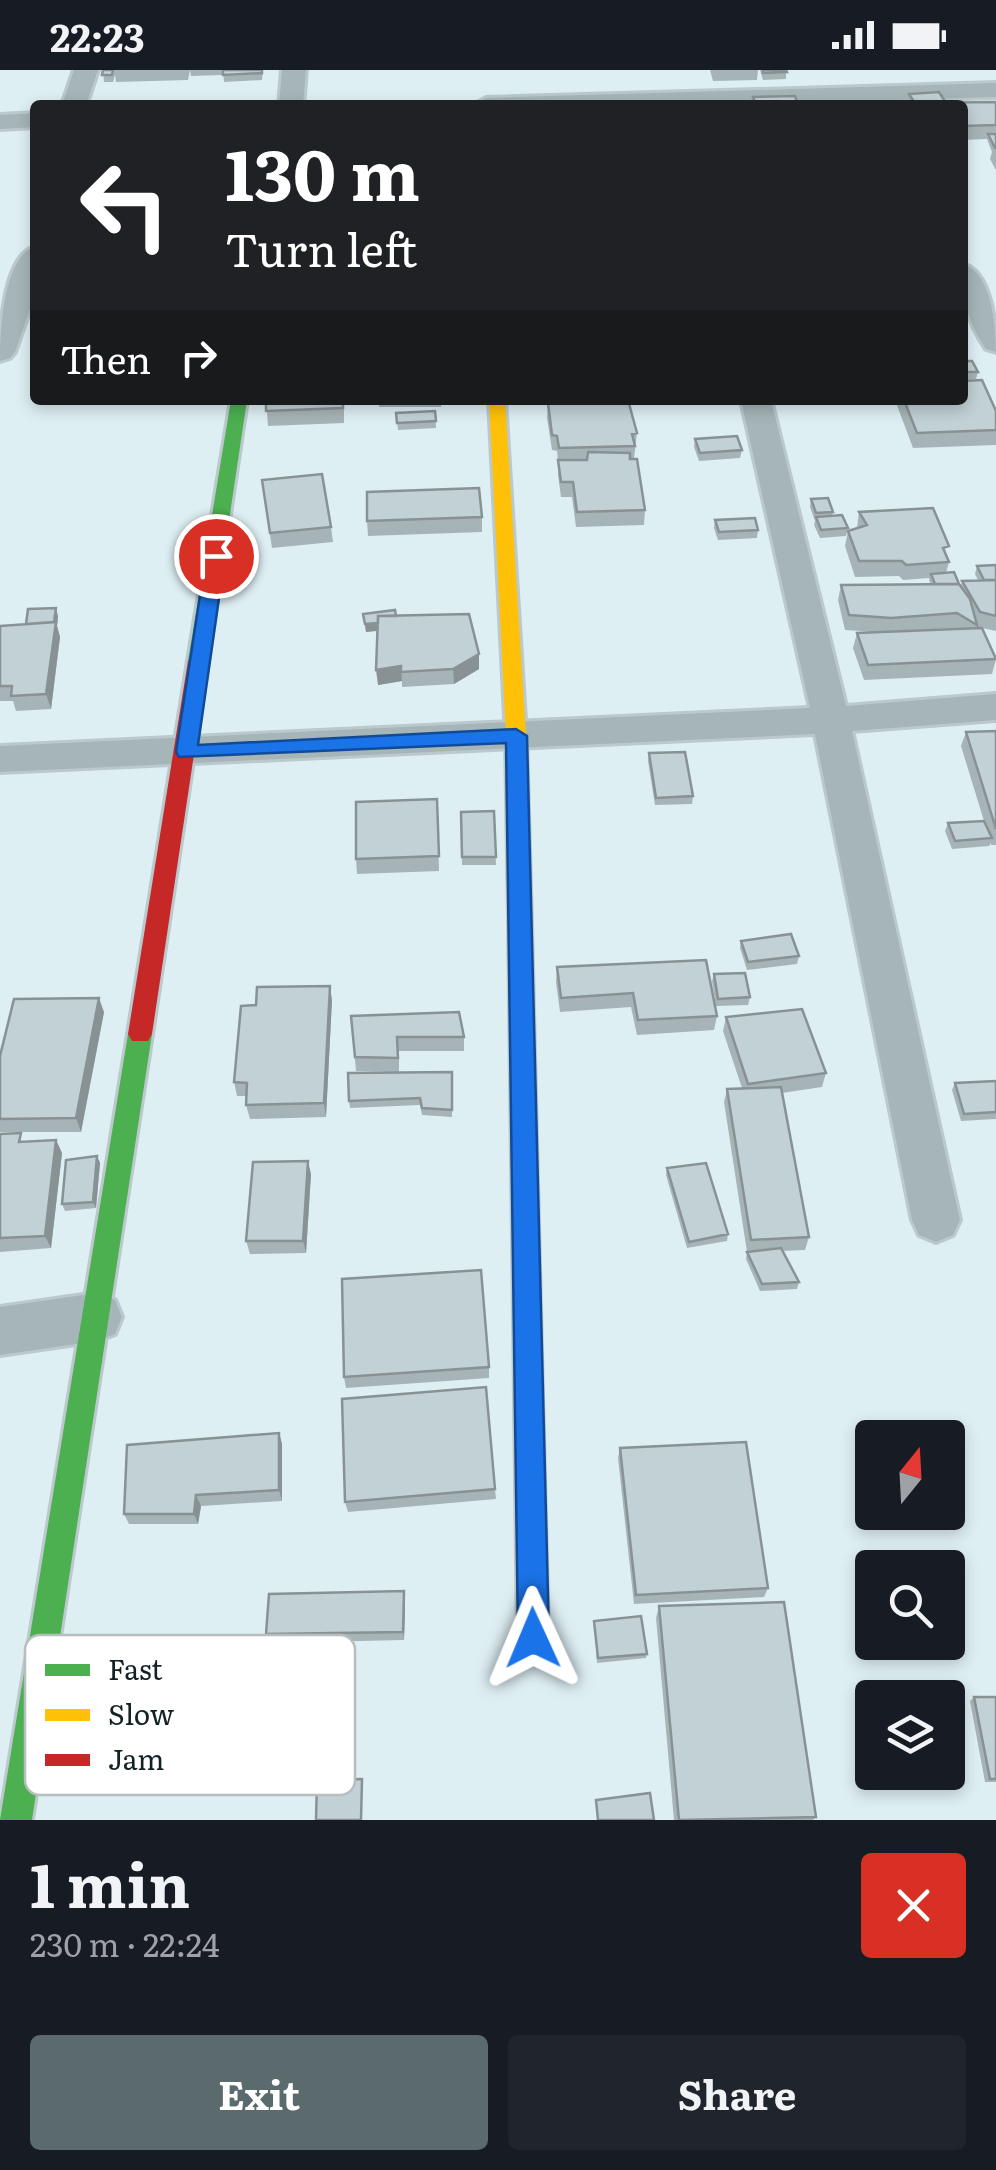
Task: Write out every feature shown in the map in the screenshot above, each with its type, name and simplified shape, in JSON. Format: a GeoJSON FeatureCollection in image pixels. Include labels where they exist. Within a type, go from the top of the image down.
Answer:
{"type":"FeatureCollection","features":[{"type":"Feature","properties":{"kind":"street"},"geometry":{"type":"LineString","coordinates":[[76,100],[86,70]]}},
{"type":"Feature","properties":{"kind":"street"},"geometry":{"type":"LineString","coordinates":[[291,100],[294,70]]}},
{"type":"Feature","properties":{"kind":"street"},"geometry":{"type":"LineString","coordinates":[[679,70],[686,100]]}},
{"type":"Feature","properties":{"kind":"street"},"geometry":{"type":"LineString","coordinates":[[718,100],[889,89],[996,90]]}},
{"type":"Feature","properties":{"kind":"street"},"geometry":{"type":"LineString","coordinates":[[482,99],[550,100]]}},
{"type":"Feature","properties":{"kind":"street"},"geometry":{"type":"LineString","coordinates":[[0,122],[30,120]]}},
{"type":"Feature","properties":{"kind":"street"},"geometry":{"type":"LineString","coordinates":[[0,352],[30,269]]}},
{"type":"Feature","properties":{"kind":"street"},"geometry":{"type":"LineString","coordinates":[[968,285],[996,343]]}},
{"type":"Feature","properties":{"kind":"street"},"geometry":{"type":"LineString","coordinates":[[45,1635],[238,405]]}},
{"type":"Feature","properties":{"kind":"street"},"geometry":{"type":"LineString","coordinates":[[497,405],[516,736],[533,1638]]}},
{"type":"Feature","properties":{"kind":"street"},"geometry":{"type":"LineString","coordinates":[[757,405],[831,720],[936,1220]]}},
{"type":"Feature","properties":{"kind":"street"},"geometry":{"type":"LineString","coordinates":[[0,760],[831,720],[996,706]]}},
{"type":"Feature","properties":{"kind":"street"},"geometry":{"type":"LineString","coordinates":[[0,1332],[96,1317]]}},
{"type":"Feature","properties":{"kind":"street"},"geometry":{"type":"LineString","coordinates":[[16,1820],[25,1763]]}},
{"type":"Feature","properties":{"kind":"building"},"geometry":{"type":"Polygon","coordinates":[[[223,70],[262,70],[262,73],[223,75],[223,70]]]}},
{"type":"Feature","properties":{"kind":"building"},"geometry":{"type":"Polygon","coordinates":[[[939,92],[944,100],[913,100],[909,94],[939,92]]]}},
{"type":"Feature","properties":{"kind":"building"},"geometry":{"type":"Polygon","coordinates":[[[795,96],[796,100],[754,100],[753,97],[795,96]]]}},
{"type":"Feature","properties":{"kind":"building"},"geometry":{"type":"Polygon","coordinates":[[[968,102],[996,102],[996,125],[968,126],[968,102]]]}},
{"type":"Feature","properties":{"kind":"building"},"geometry":{"type":"Polygon","coordinates":[[[988,134],[996,134],[996,148],[995,148],[988,134]]]}},
{"type":"Feature","properties":{"kind":"building"},"geometry":{"type":"Polygon","coordinates":[[[968,361],[972,361],[978,372],[968,372],[968,361]]]}},
{"type":"Feature","properties":{"kind":"building"},"geometry":{"type":"Polygon","coordinates":[[[982,380],[996,411],[996,430],[917,433],[906,405],[968,405],[968,381],[982,380]]]}},
{"type":"Feature","properties":{"kind":"building"},"geometry":{"type":"Polygon","coordinates":[[[266,405],[343,405],[343,408],[266,411],[266,405]]]}},
{"type":"Feature","properties":{"kind":"building"},"geometry":{"type":"Polygon","coordinates":[[[548,405],[629,405],[637,433],[632,434],[635,446],[559,448],[557,436],[552,435],[548,405]]]}},
{"type":"Feature","properties":{"kind":"building"},"geometry":{"type":"Polygon","coordinates":[[[435,411],[436,421],[397,423],[396,413],[435,411]]]}},
{"type":"Feature","properties":{"kind":"building"},"geometry":{"type":"Polygon","coordinates":[[[737,436],[742,450],[700,453],[695,439],[737,436]]]}},
{"type":"Feature","properties":{"kind":"building"},"geometry":{"type":"Polygon","coordinates":[[[588,452],[630,453],[630,459],[637,459],[645,510],[577,512],[573,482],[561,482],[558,460],[587,460],[588,452]]]}},
{"type":"Feature","properties":{"kind":"building"},"geometry":{"type":"Polygon","coordinates":[[[322,474],[331,527],[270,533],[262,480],[322,474]]]}},
{"type":"Feature","properties":{"kind":"building"},"geometry":{"type":"Polygon","coordinates":[[[479,488],[482,517],[367,521],[367,492],[479,488]]]}},
{"type":"Feature","properties":{"kind":"building"},"geometry":{"type":"Polygon","coordinates":[[[828,498],[833,512],[816,513],[811,499],[828,498]]]}},
{"type":"Feature","properties":{"kind":"building"},"geometry":{"type":"Polygon","coordinates":[[[933,508],[949,546],[943,548],[949,562],[906,565],[902,561],[859,561],[848,531],[867,525],[859,512],[933,508]]]}},
{"type":"Feature","properties":{"kind":"building"},"geometry":{"type":"Polygon","coordinates":[[[842,515],[848,528],[821,530],[816,517],[842,515]]]}},
{"type":"Feature","properties":{"kind":"building"},"geometry":{"type":"Polygon","coordinates":[[[755,518],[758,530],[719,532],[715,520],[755,518]]]}},
{"type":"Feature","properties":{"kind":"building"},"geometry":{"type":"Polygon","coordinates":[[[996,565],[996,580],[984,580],[977,566],[996,565]]]}},
{"type":"Feature","properties":{"kind":"building"},"geometry":{"type":"Polygon","coordinates":[[[954,572],[959,584],[935,584],[931,574],[954,572]]]}},
{"type":"Feature","properties":{"kind":"building"},"geometry":{"type":"Polygon","coordinates":[[[996,580],[996,616],[980,612],[962,581],[996,580]]]}},
{"type":"Feature","properties":{"kind":"building"},"geometry":{"type":"Polygon","coordinates":[[[959,584],[970,599],[977,625],[957,613],[891,618],[849,615],[841,585],[959,584]]]}},
{"type":"Feature","properties":{"kind":"building"},"geometry":{"type":"Polygon","coordinates":[[[56,608],[54,622],[26,624],[28,609],[56,608]]]}},
{"type":"Feature","properties":{"kind":"building"},"geometry":{"type":"Polygon","coordinates":[[[395,610],[396,616],[378,616],[378,623],[365,624],[363,614],[395,610]]]}},
{"type":"Feature","properties":{"kind":"building"},"geometry":{"type":"Polygon","coordinates":[[[469,614],[479,654],[453,669],[401,672],[401,666],[376,670],[378,616],[469,614]]]}},
{"type":"Feature","properties":{"kind":"building"},"geometry":{"type":"Polygon","coordinates":[[[56,622],[46,694],[11,696],[12,686],[0,686],[0,626],[56,622]]]}},
{"type":"Feature","properties":{"kind":"building"},"geometry":{"type":"Polygon","coordinates":[[[982,628],[996,659],[868,665],[857,633],[982,628]]]}},
{"type":"Feature","properties":{"kind":"building"},"geometry":{"type":"Polygon","coordinates":[[[996,731],[996,829],[966,732],[996,731]]]}},
{"type":"Feature","properties":{"kind":"building"},"geometry":{"type":"Polygon","coordinates":[[[685,752],[693,796],[656,798],[649,753],[685,752]]]}},
{"type":"Feature","properties":{"kind":"building"},"geometry":{"type":"Polygon","coordinates":[[[437,799],[439,856],[356,859],[356,802],[437,799]]]}},
{"type":"Feature","properties":{"kind":"building"},"geometry":{"type":"Polygon","coordinates":[[[494,811],[496,857],[462,857],[461,812],[494,811]]]}},
{"type":"Feature","properties":{"kind":"building"},"geometry":{"type":"Polygon","coordinates":[[[984,821],[992,838],[955,841],[948,823],[984,821]]]}},
{"type":"Feature","properties":{"kind":"building"},"geometry":{"type":"Polygon","coordinates":[[[791,934],[799,956],[748,962],[741,941],[791,934]]]}},
{"type":"Feature","properties":{"kind":"building"},"geometry":{"type":"Polygon","coordinates":[[[706,960],[717,1016],[638,1020],[633,993],[561,998],[557,967],[706,960]]]}},
{"type":"Feature","properties":{"kind":"building"},"geometry":{"type":"Polygon","coordinates":[[[745,973],[750,997],[718,999],[714,974],[745,973]]]}},
{"type":"Feature","properties":{"kind":"building"},"geometry":{"type":"Polygon","coordinates":[[[330,986],[324,1103],[246,1105],[247,1083],[234,1082],[241,1006],[256,1005],[257,987],[330,986]]]}},
{"type":"Feature","properties":{"kind":"building"},"geometry":{"type":"Polygon","coordinates":[[[99,998],[76,1118],[0,1119],[0,1056],[14,999],[99,998]]]}},
{"type":"Feature","properties":{"kind":"building"},"geometry":{"type":"Polygon","coordinates":[[[802,1009],[826,1073],[748,1084],[726,1017],[802,1009]]]}},
{"type":"Feature","properties":{"kind":"building"},"geometry":{"type":"Polygon","coordinates":[[[459,1012],[464,1037],[397,1037],[398,1058],[355,1057],[351,1016],[459,1012]]]}},
{"type":"Feature","properties":{"kind":"building"},"geometry":{"type":"Polygon","coordinates":[[[452,1072],[452,1110],[422,1108],[420,1098],[349,1101],[348,1073],[452,1072]]]}},
{"type":"Feature","properties":{"kind":"building"},"geometry":{"type":"Polygon","coordinates":[[[996,1081],[996,1112],[964,1114],[955,1083],[996,1081]]]}},
{"type":"Feature","properties":{"kind":"building"},"geometry":{"type":"Polygon","coordinates":[[[781,1087],[809,1237],[751,1240],[727,1089],[781,1087]]]}},
{"type":"Feature","properties":{"kind":"building"},"geometry":{"type":"Polygon","coordinates":[[[21,1133],[19,1142],[56,1140],[45,1236],[0,1238],[0,1134],[21,1133]]]}},
{"type":"Feature","properties":{"kind":"building"},"geometry":{"type":"Polygon","coordinates":[[[97,1156],[93,1202],[62,1204],[66,1160],[97,1156]]]}},
{"type":"Feature","properties":{"kind":"building"},"geometry":{"type":"Polygon","coordinates":[[[308,1161],[303,1241],[246,1241],[253,1162],[308,1161]]]}},
{"type":"Feature","properties":{"kind":"building"},"geometry":{"type":"Polygon","coordinates":[[[706,1163],[728,1234],[689,1242],[667,1168],[706,1163]]]}},
{"type":"Feature","properties":{"kind":"building"},"geometry":{"type":"Polygon","coordinates":[[[781,1248],[799,1282],[762,1284],[747,1252],[781,1248]]]}},
{"type":"Feature","properties":{"kind":"building"},"geometry":{"type":"Polygon","coordinates":[[[481,1270],[489,1367],[344,1377],[342,1279],[481,1270]]]}},
{"type":"Feature","properties":{"kind":"building"},"geometry":{"type":"Polygon","coordinates":[[[486,1387],[495,1489],[345,1502],[342,1399],[486,1387]]]}},
{"type":"Feature","properties":{"kind":"building"},"geometry":{"type":"Polygon","coordinates":[[[279,1433],[279,1490],[196,1495],[194,1514],[124,1514],[127,1445],[279,1433]]]}},
{"type":"Feature","properties":{"kind":"building"},"geometry":{"type":"Polygon","coordinates":[[[746,1442],[768,1588],[636,1595],[620,1448],[746,1442]]]}},
{"type":"Feature","properties":{"kind":"building"},"geometry":{"type":"Polygon","coordinates":[[[404,1591],[403,1632],[266,1634],[269,1594],[404,1591]]]}},
{"type":"Feature","properties":{"kind":"building"},"geometry":{"type":"Polygon","coordinates":[[[784,1602],[816,1817],[679,1820],[659,1606],[784,1602]]]}},
{"type":"Feature","properties":{"kind":"building"},"geometry":{"type":"Polygon","coordinates":[[[641,1616],[647,1654],[598,1658],[594,1621],[641,1616]]]}},
{"type":"Feature","properties":{"kind":"building"},"geometry":{"type":"Polygon","coordinates":[[[974,1697],[996,1697],[996,1779],[990,1779],[974,1697]]]}},
{"type":"Feature","properties":{"kind":"building"},"geometry":{"type":"Polygon","coordinates":[[[355,1779],[362,1779],[361,1820],[316,1820],[317,1795],[355,1795],[355,1779]]]}},
{"type":"Feature","properties":{"kind":"building"},"geometry":{"type":"Polygon","coordinates":[[[650,1793],[654,1820],[598,1820],[596,1800],[650,1793]]]}},
{"type":"Feature","properties":{"kind":"traffic: fast"},"geometry":{"type":"LineString","coordinates":[[198,661],[238,405]]}},
{"type":"Feature","properties":{"kind":"traffic: fast"},"geometry":{"type":"LineString","coordinates":[[520,923],[530,1480]]}},
{"type":"Feature","properties":{"kind":"traffic: fast"},"geometry":{"type":"LineString","coordinates":[[45,1635],[140,1034]]}},
{"type":"Feature","properties":{"kind":"traffic: fast"},"geometry":{"type":"LineString","coordinates":[[16,1820],[25,1763]]}},
{"type":"Feature","properties":{"kind":"traffic: slow"},"geometry":{"type":"LineString","coordinates":[[497,405],[516,736],[520,923]]}},
{"type":"Feature","properties":{"kind":"traffic: slow"},"geometry":{"type":"LineString","coordinates":[[530,1480],[533,1638]]}},
{"type":"Feature","properties":{"kind":"traffic: jam"},"geometry":{"type":"LineString","coordinates":[[140,1034],[198,661]]}},
{"type":"Feature","properties":{"kind":"route"},"geometry":{"type":"LineString","coordinates":[[216,556],[186,752],[516,736],[533,1638]]}}]}
